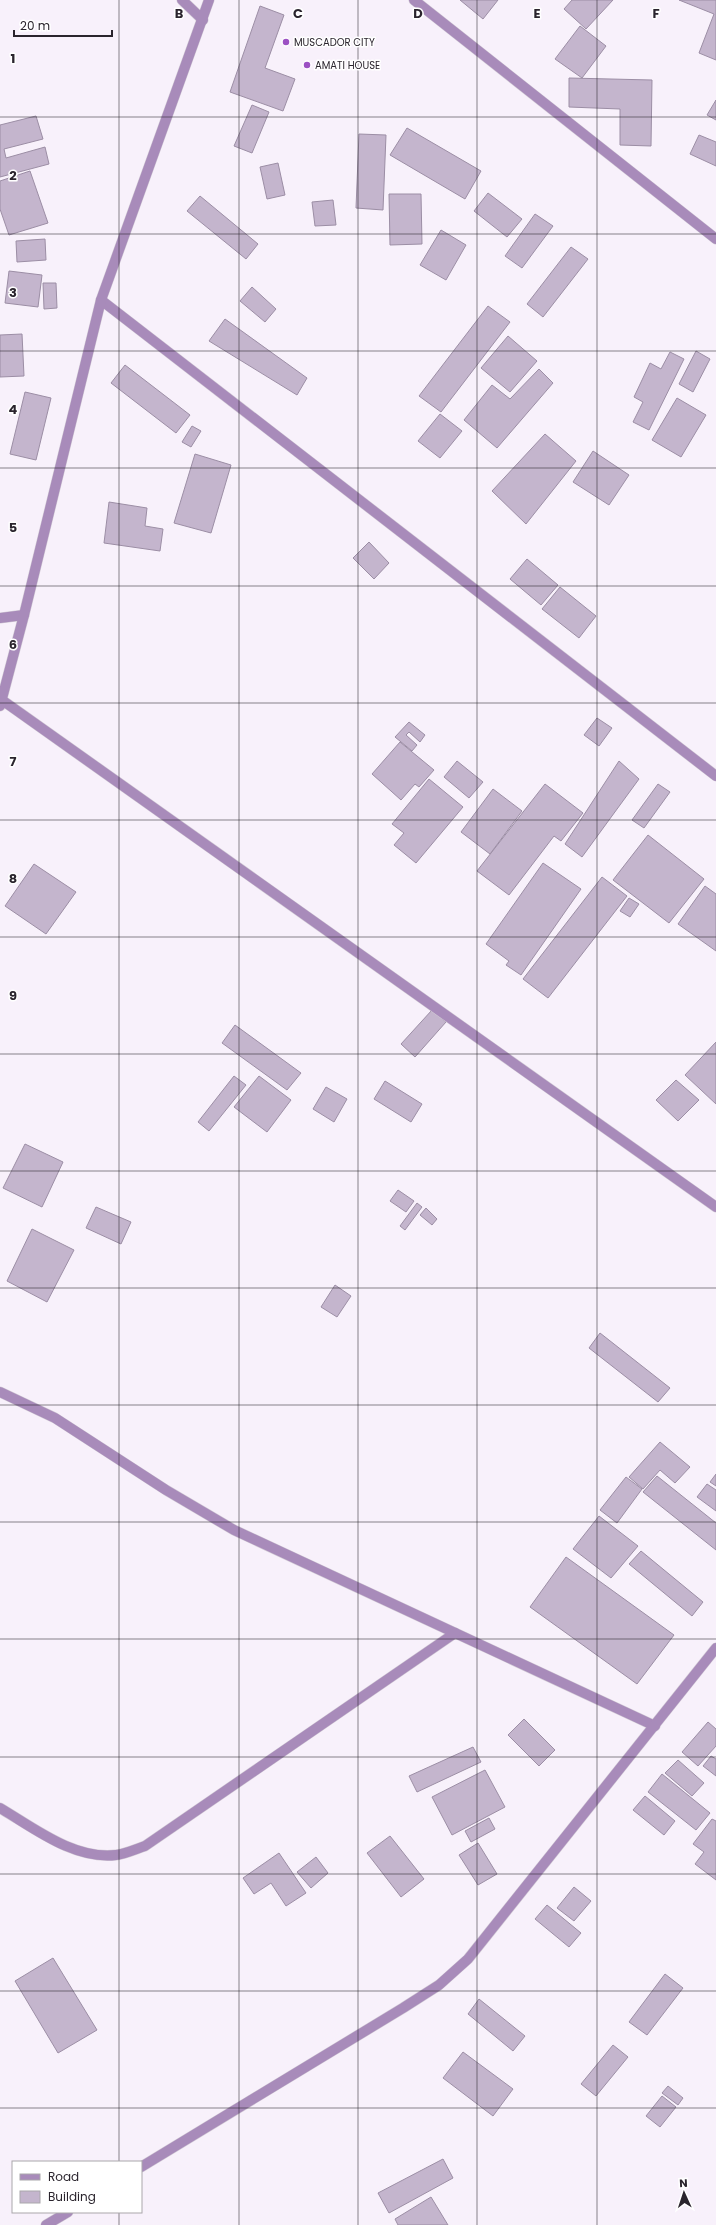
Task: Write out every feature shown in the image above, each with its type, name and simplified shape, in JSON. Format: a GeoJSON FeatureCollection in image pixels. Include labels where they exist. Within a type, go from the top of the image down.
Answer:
{"type":"FeatureCollection","features":[{"type":"Feature","properties":{"kind":"street"},"geometry":{"type":"LineString","coordinates":[[182,0],[203,20]]}},
{"type":"Feature","properties":{"kind":"street"},"geometry":{"type":"LineString","coordinates":[[209,0],[101,300],[1,703],[716,1207]]}},
{"type":"Feature","properties":{"kind":"street"},"geometry":{"type":"LineString","coordinates":[[414,0],[716,239]]}},
{"type":"Feature","properties":{"kind":"street"},"geometry":{"type":"LineString","coordinates":[[101,300],[716,776]]}},
{"type":"Feature","properties":{"kind":"street"},"geometry":{"type":"LineString","coordinates":[[0,618],[24,615]]}},
{"type":"Feature","properties":{"kind":"street"},"geometry":{"type":"LineString","coordinates":[[0,1392],[55,1418],[166,1490],[234,1530],[655,1726]]}},
{"type":"Feature","properties":{"kind":"street"},"geometry":{"type":"LineString","coordinates":[[0,1808],[77,1851],[97,1856],[117,1855],[145,1846],[455,1634]]}},
{"type":"Feature","properties":{"kind":"street"},"geometry":{"type":"LineString","coordinates":[[142,2166],[439,1985],[468,1959],[716,1648]]}},
{"type":"Feature","properties":{"kind":"street"},"geometry":{"type":"LineString","coordinates":[[46,2225],[66,2213]]}},
{"type":"Feature","properties":{"kind":"building"},"geometry":{"type":"Polygon","coordinates":[[[460,0],[498,0],[483,19],[460,0]]]}},
{"type":"Feature","properties":{"kind":"building"},"geometry":{"type":"Polygon","coordinates":[[[572,0],[613,0],[586,29],[564,9],[572,0]]]}},
{"type":"Feature","properties":{"kind":"building"},"geometry":{"type":"Polygon","coordinates":[[[679,0],[716,0],[716,60],[699,53],[714,14],[679,0]]]}},
{"type":"Feature","properties":{"kind":"building"},"geometry":{"type":"Polygon","coordinates":[[[260,6],[284,15],[265,68],[295,79],[283,111],[230,92],[260,6]]]}},
{"type":"Feature","properties":{"kind":"building"},"geometry":{"type":"Polygon","coordinates":[[[580,26],[606,46],[582,78],[555,59],[580,26]]]}},
{"type":"Feature","properties":{"kind":"building"},"geometry":{"type":"Polygon","coordinates":[[[569,78],[652,80],[651,146],[620,145],[620,109],[569,107],[569,78]]]}},
{"type":"Feature","properties":{"kind":"building"},"geometry":{"type":"Polygon","coordinates":[[[716,100],[716,120],[707,115],[716,100]]]}},
{"type":"Feature","properties":{"kind":"building"},"geometry":{"type":"Polygon","coordinates":[[[252,105],[269,112],[252,153],[234,146],[252,105]]]}},
{"type":"Feature","properties":{"kind":"building"},"geometry":{"type":"Polygon","coordinates":[[[36,116],[43,139],[4,149],[6,158],[45,147],[49,164],[0,177],[0,125],[36,116]]]}},
{"type":"Feature","properties":{"kind":"building"},"geometry":{"type":"Polygon","coordinates":[[[407,128],[481,171],[465,199],[390,155],[407,128]]]}},
{"type":"Feature","properties":{"kind":"building"},"geometry":{"type":"Polygon","coordinates":[[[359,134],[386,135],[383,210],[356,208],[359,134]]]}},
{"type":"Feature","properties":{"kind":"building"},"geometry":{"type":"Polygon","coordinates":[[[699,135],[716,142],[716,166],[690,154],[699,135]]]}},
{"type":"Feature","properties":{"kind":"building"},"geometry":{"type":"Polygon","coordinates":[[[278,163],[285,195],[267,199],[260,167],[278,163]]]}},
{"type":"Feature","properties":{"kind":"building"},"geometry":{"type":"Polygon","coordinates":[[[30,171],[48,223],[9,235],[0,209],[0,181],[30,171]]]}},
{"type":"Feature","properties":{"kind":"building"},"geometry":{"type":"Polygon","coordinates":[[[488,193],[522,219],[507,237],[474,211],[488,193]]]}},
{"type":"Feature","properties":{"kind":"building"},"geometry":{"type":"Polygon","coordinates":[[[389,194],[421,194],[422,244],[390,245],[389,194]]]}},
{"type":"Feature","properties":{"kind":"building"},"geometry":{"type":"Polygon","coordinates":[[[200,196],[258,244],[246,259],[187,211],[200,196]]]}},
{"type":"Feature","properties":{"kind":"building"},"geometry":{"type":"Polygon","coordinates":[[[333,200],[336,225],[315,226],[312,202],[333,200]]]}},
{"type":"Feature","properties":{"kind":"building"},"geometry":{"type":"Polygon","coordinates":[[[535,214],[553,226],[522,268],[505,256],[535,214]]]}},
{"type":"Feature","properties":{"kind":"building"},"geometry":{"type":"Polygon","coordinates":[[[441,230],[466,245],[446,280],[420,265],[441,230]]]}},
{"type":"Feature","properties":{"kind":"building"},"geometry":{"type":"Polygon","coordinates":[[[45,239],[46,260],[17,262],[16,241],[45,239]]]}},
{"type":"Feature","properties":{"kind":"building"},"geometry":{"type":"Polygon","coordinates":[[[571,247],[588,259],[543,317],[527,304],[571,247]]]}},
{"type":"Feature","properties":{"kind":"building"},"geometry":{"type":"Polygon","coordinates":[[[9,271],[42,275],[38,307],[5,303],[9,271]]]}},
{"type":"Feature","properties":{"kind":"building"},"geometry":{"type":"Polygon","coordinates":[[[43,283],[56,283],[57,308],[44,309],[43,283]]]}},
{"type":"Feature","properties":{"kind":"building"},"geometry":{"type":"Polygon","coordinates":[[[252,287],[276,309],[265,322],[240,301],[252,287]]]}},
{"type":"Feature","properties":{"kind":"building"},"geometry":{"type":"Polygon","coordinates":[[[488,306],[510,322],[441,412],[419,396],[488,306]]]}},
{"type":"Feature","properties":{"kind":"building"},"geometry":{"type":"Polygon","coordinates":[[[225,319],[307,378],[297,395],[209,341],[225,319]]]}},
{"type":"Feature","properties":{"kind":"building"},"geometry":{"type":"Polygon","coordinates":[[[22,334],[24,376],[0,377],[0,335],[22,334]]]}},
{"type":"Feature","properties":{"kind":"building"},"geometry":{"type":"Polygon","coordinates":[[[508,336],[537,361],[510,392],[481,368],[508,336]]]}},
{"type":"Feature","properties":{"kind":"building"},"geometry":{"type":"Polygon","coordinates":[[[696,351],[710,359],[693,392],[679,384],[696,351]]]}},
{"type":"Feature","properties":{"kind":"building"},"geometry":{"type":"Polygon","coordinates":[[[670,352],[684,359],[649,430],[633,422],[643,402],[634,397],[650,363],[661,369],[670,352]]]}},
{"type":"Feature","properties":{"kind":"building"},"geometry":{"type":"Polygon","coordinates":[[[125,365],[190,415],[176,433],[111,383],[125,365]]]}},
{"type":"Feature","properties":{"kind":"building"},"geometry":{"type":"Polygon","coordinates":[[[539,369],[553,383],[497,448],[464,420],[492,385],[510,399],[539,369]]]}},
{"type":"Feature","properties":{"kind":"building"},"geometry":{"type":"Polygon","coordinates":[[[25,392],[51,398],[36,460],[10,454],[25,392]]]}},
{"type":"Feature","properties":{"kind":"building"},"geometry":{"type":"Polygon","coordinates":[[[677,398],[706,415],[681,457],[652,440],[677,398]]]}},
{"type":"Feature","properties":{"kind":"building"},"geometry":{"type":"Polygon","coordinates":[[[440,414],[462,431],[440,458],[418,441],[440,414]]]}},
{"type":"Feature","properties":{"kind":"building"},"geometry":{"type":"Polygon","coordinates":[[[192,426],[201,431],[191,447],[182,442],[192,426]]]}},
{"type":"Feature","properties":{"kind":"building"},"geometry":{"type":"Polygon","coordinates":[[[545,434],[576,461],[526,524],[492,491],[545,434]]]}},
{"type":"Feature","properties":{"kind":"building"},"geometry":{"type":"Polygon","coordinates":[[[593,451],[629,475],[609,505],[573,482],[593,451]]]}},
{"type":"Feature","properties":{"kind":"building"},"geometry":{"type":"Polygon","coordinates":[[[195,454],[231,465],[211,533],[174,523],[195,454]]]}},
{"type":"Feature","properties":{"kind":"building"},"geometry":{"type":"Polygon","coordinates":[[[109,502],[147,508],[145,526],[163,529],[160,551],[104,543],[109,502]]]}},
{"type":"Feature","properties":{"kind":"building"},"geometry":{"type":"Polygon","coordinates":[[[369,542],[389,563],[374,579],[353,558],[369,542]]]}},
{"type":"Feature","properties":{"kind":"building"},"geometry":{"type":"Polygon","coordinates":[[[527,559],[558,585],[541,605],[510,579],[527,559]]]}},
{"type":"Feature","properties":{"kind":"building"},"geometry":{"type":"Polygon","coordinates":[[[560,587],[596,616],[579,638],[542,609],[560,587]]]}},
{"type":"Feature","properties":{"kind":"building"},"geometry":{"type":"Polygon","coordinates":[[[597,718],[612,728],[599,746],[584,735],[597,718]]]}},
{"type":"Feature","properties":{"kind":"building"},"geometry":{"type":"Polygon","coordinates":[[[409,722],[425,735],[420,742],[409,732],[406,735],[417,745],[412,751],[395,737],[409,722]]]}},
{"type":"Feature","properties":{"kind":"building"},"geometry":{"type":"Polygon","coordinates":[[[400,742],[434,770],[419,787],[415,784],[401,800],[372,774],[400,742]]]}},
{"type":"Feature","properties":{"kind":"building"},"geometry":{"type":"Polygon","coordinates":[[[457,761],[483,782],[469,798],[444,777],[457,761]]]}},
{"type":"Feature","properties":{"kind":"building"},"geometry":{"type":"Polygon","coordinates":[[[619,761],[639,779],[582,857],[565,844],[619,761]]]}},
{"type":"Feature","properties":{"kind":"building"},"geometry":{"type":"Polygon","coordinates":[[[429,779],[463,807],[416,863],[394,845],[404,833],[392,824],[429,779]]]}},
{"type":"Feature","properties":{"kind":"building"},"geometry":{"type":"Polygon","coordinates":[[[545,784],[583,813],[561,841],[554,836],[509,895],[477,871],[545,784]]]}},
{"type":"Feature","properties":{"kind":"building"},"geometry":{"type":"Polygon","coordinates":[[[658,784],[670,792],[644,828],[632,820],[658,784]]]}},
{"type":"Feature","properties":{"kind":"building"},"geometry":{"type":"Polygon","coordinates":[[[493,789],[522,811],[490,854],[461,832],[493,789]]]}},
{"type":"Feature","properties":{"kind":"building"},"geometry":{"type":"Polygon","coordinates":[[[648,835],[704,879],[669,923],[613,880],[648,835]]]}},
{"type":"Feature","properties":{"kind":"building"},"geometry":{"type":"Polygon","coordinates":[[[543,863],[581,889],[521,975],[506,965],[509,961],[486,944],[543,863]]]}},
{"type":"Feature","properties":{"kind":"building"},"geometry":{"type":"Polygon","coordinates":[[[34,864],[76,892],[46,934],[5,906],[34,864]]]}},
{"type":"Feature","properties":{"kind":"building"},"geometry":{"type":"Polygon","coordinates":[[[602,877],[627,896],[548,998],[523,979],[602,877]]]}},
{"type":"Feature","properties":{"kind":"building"},"geometry":{"type":"Polygon","coordinates":[[[705,886],[716,894],[716,951],[678,924],[705,886]]]}},
{"type":"Feature","properties":{"kind":"building"},"geometry":{"type":"Polygon","coordinates":[[[629,898],[639,904],[630,917],[620,911],[629,898]]]}},
{"type":"Feature","properties":{"kind":"building"},"geometry":{"type":"Polygon","coordinates":[[[432,1010],[446,1022],[415,1057],[401,1044],[432,1010]]]}},
{"type":"Feature","properties":{"kind":"building"},"geometry":{"type":"Polygon","coordinates":[[[235,1025],[301,1073],[287,1090],[222,1043],[235,1025]]]}},
{"type":"Feature","properties":{"kind":"building"},"geometry":{"type":"Polygon","coordinates":[[[716,1042],[716,1104],[685,1075],[716,1042]]]}},
{"type":"Feature","properties":{"kind":"building"},"geometry":{"type":"Polygon","coordinates":[[[234,1076],[246,1085],[209,1131],[198,1122],[234,1076]]]}},
{"type":"Feature","properties":{"kind":"building"},"geometry":{"type":"Polygon","coordinates":[[[259,1076],[291,1100],[267,1132],[234,1107],[259,1076]]]}},
{"type":"Feature","properties":{"kind":"building"},"geometry":{"type":"Polygon","coordinates":[[[676,1080],[699,1100],[678,1121],[656,1100],[676,1080]]]}},
{"type":"Feature","properties":{"kind":"building"},"geometry":{"type":"Polygon","coordinates":[[[385,1081],[422,1104],[411,1122],[374,1099],[385,1081]]]}},
{"type":"Feature","properties":{"kind":"building"},"geometry":{"type":"Polygon","coordinates":[[[326,1087],[347,1099],[334,1122],[313,1109],[326,1087]]]}},
{"type":"Feature","properties":{"kind":"building"},"geometry":{"type":"Polygon","coordinates":[[[25,1144],[63,1162],[42,1207],[3,1188],[25,1144]]]}},
{"type":"Feature","properties":{"kind":"building"},"geometry":{"type":"Polygon","coordinates":[[[398,1190],[414,1201],[406,1212],[390,1201],[398,1190]]]}},
{"type":"Feature","properties":{"kind":"building"},"geometry":{"type":"Polygon","coordinates":[[[417,1203],[422,1207],[405,1230],[400,1226],[417,1203]]]}},
{"type":"Feature","properties":{"kind":"building"},"geometry":{"type":"Polygon","coordinates":[[[96,1207],[131,1222],[121,1244],[86,1228],[96,1207]]]}},
{"type":"Feature","properties":{"kind":"building"},"geometry":{"type":"Polygon","coordinates":[[[426,1208],[437,1219],[432,1225],[420,1215],[426,1208]]]}},
{"type":"Feature","properties":{"kind":"building"},"geometry":{"type":"Polygon","coordinates":[[[32,1229],[74,1250],[47,1302],[7,1281],[32,1229]]]}},
{"type":"Feature","properties":{"kind":"building"},"geometry":{"type":"Polygon","coordinates":[[[335,1285],[351,1296],[337,1317],[321,1307],[335,1285]]]}},
{"type":"Feature","properties":{"kind":"building"},"geometry":{"type":"Polygon","coordinates":[[[600,1333],[670,1388],[658,1402],[589,1348],[600,1333]]]}},
{"type":"Feature","properties":{"kind":"building"},"geometry":{"type":"Polygon","coordinates":[[[660,1442],[690,1467],[675,1483],[660,1470],[643,1489],[629,1477],[660,1442]]]}},
{"type":"Feature","properties":{"kind":"building"},"geometry":{"type":"Polygon","coordinates":[[[716,1474],[716,1486],[710,1482],[716,1474]]]}},
{"type":"Feature","properties":{"kind":"building"},"geometry":{"type":"Polygon","coordinates":[[[657,1476],[716,1523],[716,1550],[643,1492],[657,1476]]]}},
{"type":"Feature","properties":{"kind":"building"},"geometry":{"type":"Polygon","coordinates":[[[626,1477],[642,1489],[617,1523],[600,1510],[626,1477]]]}},
{"type":"Feature","properties":{"kind":"building"},"geometry":{"type":"Polygon","coordinates":[[[707,1484],[716,1490],[716,1511],[697,1497],[707,1484]]]}},
{"type":"Feature","properties":{"kind":"building"},"geometry":{"type":"Polygon","coordinates":[[[599,1516],[638,1546],[611,1578],[573,1549],[599,1516]]]}},
{"type":"Feature","properties":{"kind":"building"},"geometry":{"type":"Polygon","coordinates":[[[641,1551],[703,1602],[692,1616],[629,1564],[641,1551]]]}},
{"type":"Feature","properties":{"kind":"building"},"geometry":{"type":"Polygon","coordinates":[[[566,1557],[674,1635],[637,1684],[530,1607],[566,1557]]]}},
{"type":"Feature","properties":{"kind":"building"},"geometry":{"type":"Polygon","coordinates":[[[524,1719],[555,1750],[539,1766],[508,1735],[524,1719]]]}},
{"type":"Feature","properties":{"kind":"building"},"geometry":{"type":"Polygon","coordinates":[[[708,1722],[716,1729],[716,1746],[698,1766],[682,1752],[708,1722]]]}},
{"type":"Feature","properties":{"kind":"building"},"geometry":{"type":"Polygon","coordinates":[[[473,1747],[481,1762],[417,1792],[409,1776],[473,1747]]]}},
{"type":"Feature","properties":{"kind":"building"},"geometry":{"type":"Polygon","coordinates":[[[711,1756],[716,1759],[716,1776],[703,1766],[711,1756]]]}},
{"type":"Feature","properties":{"kind":"building"},"geometry":{"type":"Polygon","coordinates":[[[678,1760],[704,1783],[692,1796],[665,1773],[678,1760]]]}},
{"type":"Feature","properties":{"kind":"building"},"geometry":{"type":"Polygon","coordinates":[[[485,1770],[505,1807],[452,1835],[432,1797],[485,1770]]]}},
{"type":"Feature","properties":{"kind":"building"},"geometry":{"type":"Polygon","coordinates":[[[662,1774],[710,1813],[696,1830],[648,1792],[662,1774]]]}},
{"type":"Feature","properties":{"kind":"building"},"geometry":{"type":"Polygon","coordinates":[[[645,1796],[675,1821],[664,1835],[633,1810],[645,1796]]]}},
{"type":"Feature","properties":{"kind":"building"},"geometry":{"type":"Polygon","coordinates":[[[489,1818],[495,1829],[471,1842],[465,1831],[489,1818]]]}},
{"type":"Feature","properties":{"kind":"building"},"geometry":{"type":"Polygon","coordinates":[[[712,1819],[716,1821],[716,1880],[695,1864],[704,1852],[693,1844],[712,1819]]]}},
{"type":"Feature","properties":{"kind":"building"},"geometry":{"type":"Polygon","coordinates":[[[390,1836],[424,1879],[401,1897],[367,1853],[390,1836]]]}},
{"type":"Feature","properties":{"kind":"building"},"geometry":{"type":"Polygon","coordinates":[[[478,1843],[497,1874],[478,1885],[459,1855],[478,1843]]]}},
{"type":"Feature","properties":{"kind":"building"},"geometry":{"type":"Polygon","coordinates":[[[279,1853],[306,1893],[286,1906],[271,1883],[254,1894],[243,1878],[279,1853]]]}},
{"type":"Feature","properties":{"kind":"building"},"geometry":{"type":"Polygon","coordinates":[[[316,1857],[328,1873],[311,1888],[297,1872],[316,1857]]]}},
{"type":"Feature","properties":{"kind":"building"},"geometry":{"type":"Polygon","coordinates":[[[574,1887],[591,1901],[574,1921],[557,1908],[574,1887]]]}},
{"type":"Feature","properties":{"kind":"building"},"geometry":{"type":"Polygon","coordinates":[[[547,1905],[581,1933],[569,1947],[535,1919],[547,1905]]]}},
{"type":"Feature","properties":{"kind":"building"},"geometry":{"type":"Polygon","coordinates":[[[53,1958],[97,2030],[58,2053],[15,1981],[53,1958]]]}},
{"type":"Feature","properties":{"kind":"building"},"geometry":{"type":"Polygon","coordinates":[[[665,1974],[683,1988],[647,2035],[629,2022],[665,1974]]]}},
{"type":"Feature","properties":{"kind":"building"},"geometry":{"type":"Polygon","coordinates":[[[479,1999],[525,2036],[513,2051],[468,2014],[479,1999]]]}},
{"type":"Feature","properties":{"kind":"building"},"geometry":{"type":"Polygon","coordinates":[[[613,2045],[628,2057],[596,2096],[581,2084],[613,2045]]]}},
{"type":"Feature","properties":{"kind":"building"},"geometry":{"type":"Polygon","coordinates":[[[463,2052],[513,2089],[493,2116],[443,2078],[463,2052]]]}},
{"type":"Feature","properties":{"kind":"building"},"geometry":{"type":"Polygon","coordinates":[[[668,2086],[683,2098],[678,2105],[662,2093],[668,2086]]]}},
{"type":"Feature","properties":{"kind":"building"},"geometry":{"type":"Polygon","coordinates":[[[662,2096],[676,2107],[660,2127],[646,2116],[662,2096]]]}},
{"type":"Feature","properties":{"kind":"building"},"geometry":{"type":"Polygon","coordinates":[[[443,2159],[453,2178],[389,2213],[378,2193],[443,2159]]]}},
{"type":"Feature","properties":{"kind":"building"},"geometry":{"type":"Polygon","coordinates":[[[431,2197],[448,2225],[398,2225],[395,2219],[431,2197]]]}},
{"type":"Feature","properties":{"kind":"place","name":"MUSCADOR CITY"},"geometry":{"type":"Point","coordinates":[286,42]}},
{"type":"Feature","properties":{"kind":"place","name":"AMATI HOUSE"},"geometry":{"type":"Point","coordinates":[307,65]}}]}
